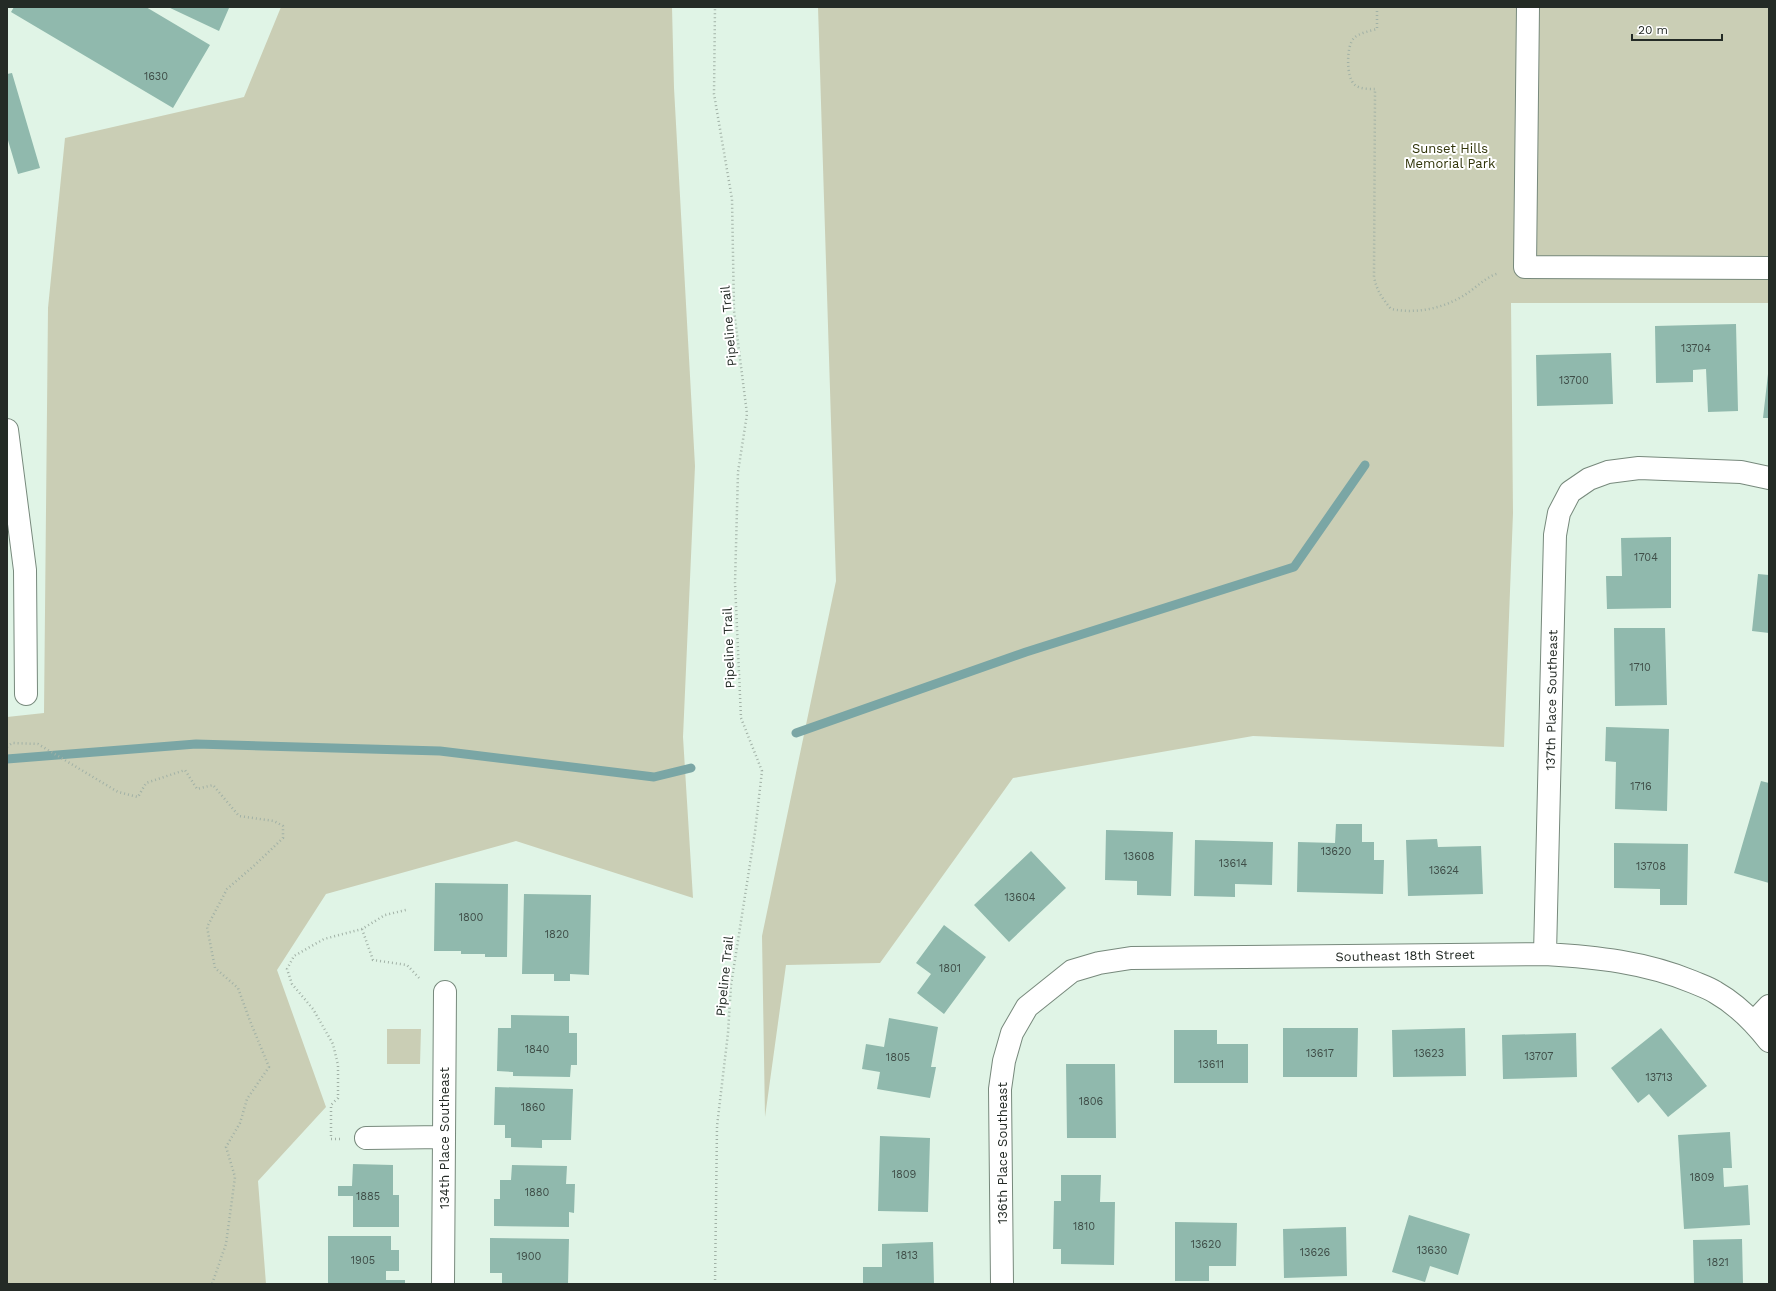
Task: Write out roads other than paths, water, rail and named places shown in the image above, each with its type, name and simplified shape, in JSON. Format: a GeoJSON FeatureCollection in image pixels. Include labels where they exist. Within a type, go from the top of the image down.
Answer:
{"type":"FeatureCollection","features":[{"type":"Feature","properties":{"kind":"street"},"geometry":{"type":"LineString","coordinates":[[1528,7],[1525,267],[1769,268]]}},
{"type":"Feature","properties":{"kind":"street"},"geometry":{"type":"LineString","coordinates":[[7,430],[9,466],[25,570],[26,694]]}},
{"type":"Feature","properties":{"kind":"street","name":"137th Place Southeast"},"geometry":{"type":"LineString","coordinates":[[1545,954],[1555,535],[1559,513],[1570,492],[1589,478],[1608,472],[1639,468],[1741,472],[1769,478]]}},
{"type":"Feature","properties":{"kind":"street","name":"Southeast 18th Street"},"geometry":{"type":"LineString","coordinates":[[1048,989],[1072,971],[1099,963],[1132,958],[1545,954],[1591,956],[1620,961],[1674,974],[1716,992],[1754,1022],[1769,1041]]}},
{"type":"Feature","properties":{"kind":"street","name":"134th Place Southeast"},"geometry":{"type":"LineString","coordinates":[[435,988],[444,1137],[443,1284]]}},
{"type":"Feature","properties":{"kind":"street","name":"136th Place Southeast"},"geometry":{"type":"LineString","coordinates":[[1002,1284],[1000,1089],[1004,1061],[1012,1033],[1027,1007],[1048,989]]}},
{"type":"Feature","properties":{"kind":"street"},"geometry":{"type":"LineString","coordinates":[[1754,1022],[1769,1006]]}},
{"type":"Feature","properties":{"kind":"street"},"geometry":{"type":"LineString","coordinates":[[366,1138],[444,1137]]}},
{"type":"Feature","properties":{"kind":"waterway"},"geometry":{"type":"LineString","coordinates":[[796,733],[1026,652],[1294,567],[1365,465]]}},
{"type":"Feature","properties":{"kind":"waterway"},"geometry":{"type":"LineString","coordinates":[[7,759],[196,744],[440,751],[654,777],[691,768]]}},
{"type":"Feature","properties":{"kind":"park label","name":"Sunset Hills Memorial Park"},"geometry":{"type":"Point","coordinates":[1450,156]}}]}
